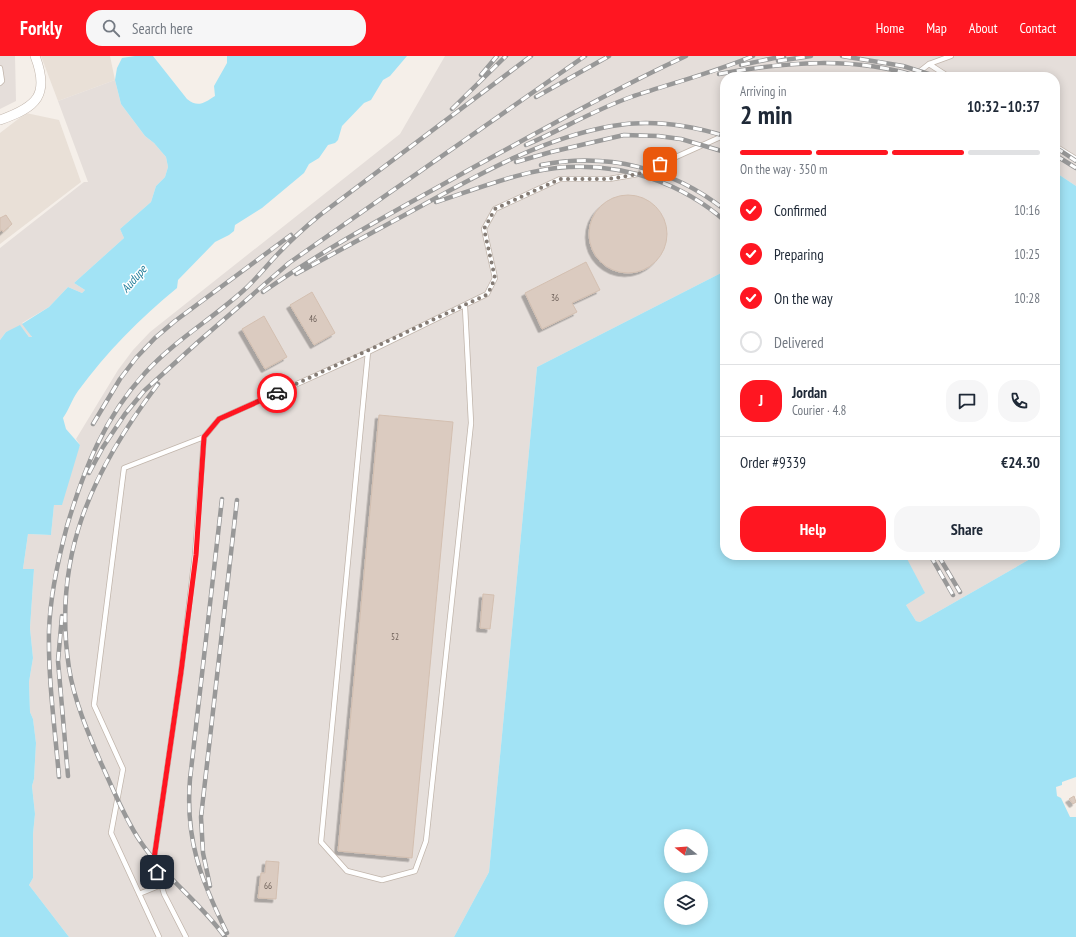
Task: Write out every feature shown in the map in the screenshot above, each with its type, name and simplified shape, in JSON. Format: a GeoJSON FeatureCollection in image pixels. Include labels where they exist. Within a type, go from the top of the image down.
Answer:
{"type":"FeatureCollection","features":[{"type":"Feature","properties":{"kind":"street"},"geometry":{"type":"LineString","coordinates":[[0,120],[29,107],[38,96],[42,85],[41,72],[35,56]]}},
{"type":"Feature","properties":{"kind":"lane"},"geometry":{"type":"LineString","coordinates":[[920,72],[929,64],[951,56]]}},
{"type":"Feature","properties":{"kind":"lane"},"geometry":{"type":"LineString","coordinates":[[929,64],[941,72]]}},
{"type":"Feature","properties":{"kind":"lane"},"geometry":{"type":"LineString","coordinates":[[0,68],[2,81],[0,83]]}},
{"type":"Feature","properties":{"kind":"lane"},"geometry":{"type":"LineString","coordinates":[[157,936],[111,833],[123,769],[94,706],[124,468],[204,437],[219,419],[465,307],[488,294],[495,278],[484,229],[495,209],[560,179],[609,179],[638,174],[720,137]]}},
{"type":"Feature","properties":{"kind":"lane"},"geometry":{"type":"LineString","coordinates":[[1060,149],[1076,159]]}},
{"type":"Feature","properties":{"kind":"lane"},"geometry":{"type":"LineString","coordinates":[[368,352],[321,842],[348,871],[382,880],[415,871],[426,841],[471,423],[465,307]]}},
{"type":"Feature","properties":{"kind":"lane"},"geometry":{"type":"LineString","coordinates":[[186,937],[161,886],[154,859],[196,555],[204,437]]}},
{"type":"Feature","properties":{"kind":"lane"},"geometry":{"type":"LineString","coordinates":[[139,894],[161,886]]}},
{"type":"Feature","properties":{"kind":"shaded area"},"geometry":{"type":"Polygon","coordinates":[[[0,56],[15,56],[16,101],[0,109],[0,56]]]}},
{"type":"Feature","properties":{"kind":"shaded area"},"geometry":{"type":"Polygon","coordinates":[[[41,56],[110,56],[115,80],[58,101],[41,56]]]}},
{"type":"Feature","properties":{"kind":"shaded area"},"geometry":{"type":"Polygon","coordinates":[[[445,56],[1076,56],[1076,186],[1060,175],[1060,72],[720,72],[720,274],[537,367],[489,872],[454,937],[69,937],[29,885],[33,878],[33,834],[35,814],[32,786],[34,779],[36,743],[33,719],[30,712],[29,682],[33,658],[30,628],[34,569],[23,569],[28,534],[51,535],[54,505],[80,445],[76,439],[118,370],[133,350],[150,332],[400,134],[445,56]]]}},
{"type":"Feature","properties":{"kind":"shaded area"},"geometry":{"type":"Polygon","coordinates":[[[115,80],[121,104],[145,136],[154,143],[166,157],[168,167],[165,177],[156,186],[151,202],[120,229],[124,238],[74,283],[85,290],[82,293],[68,287],[49,307],[22,323],[32,336],[30,338],[21,327],[6,332],[0,340],[0,248],[84,182],[88,182],[58,101],[115,80]]]}},
{"type":"Feature","properties":{"kind":"shaded area"},"geometry":{"type":"Polygon","coordinates":[[[26,113],[59,120],[81,182],[0,244],[0,133],[26,113]]]}},
{"type":"Feature","properties":{"kind":"shaded area"},"geometry":{"type":"Polygon","coordinates":[[[905,560],[1028,560],[920,622],[916,621],[906,605],[905,560]]]}},
{"type":"Feature","properties":{"kind":"water","name":"Audupe"},"geometry":{"type":"Polygon","coordinates":[[[153,56],[187,99],[191,102],[201,104],[215,96],[214,86],[227,63],[227,56],[407,56],[390,76],[383,80],[371,100],[364,103],[342,126],[338,140],[335,143],[328,145],[319,158],[309,164],[304,173],[262,208],[235,225],[234,231],[229,235],[215,242],[178,280],[177,288],[124,336],[78,391],[63,418],[66,429],[80,445],[62,505],[54,505],[51,535],[28,534],[23,569],[34,569],[30,628],[33,658],[29,682],[30,712],[33,719],[36,743],[34,779],[32,786],[35,814],[33,834],[33,878],[29,885],[69,937],[0,937],[0,340],[6,332],[20,325],[29,337],[32,337],[22,324],[49,307],[68,287],[82,293],[85,290],[74,283],[124,238],[120,229],[151,202],[156,186],[165,177],[168,167],[166,157],[154,143],[145,136],[121,104],[115,80],[117,68],[122,58],[153,56]]]}},
{"type":"Feature","properties":{"kind":"water"},"geometry":{"type":"Polygon","coordinates":[[[1060,175],[1076,186],[1076,777],[1062,782],[1062,785],[1056,787],[1057,796],[1061,798],[1070,817],[1076,817],[1076,937],[454,937],[489,872],[537,367],[720,274],[720,560],[908,560],[925,593],[906,605],[916,621],[920,622],[1028,560],[1060,560],[1060,175]]]}},
{"type":"Feature","properties":{"kind":"building"},"geometry":{"type":"Polygon","coordinates":[[[628,195],[643,198],[656,206],[664,219],[667,234],[664,249],[656,262],[643,270],[628,273],[613,270],[600,262],[592,249],[589,234],[592,219],[600,206],[613,198],[628,195]]]}},
{"type":"Feature","properties":{"kind":"building"},"geometry":{"type":"Polygon","coordinates":[[[6,215],[12,224],[3,232],[2,230],[0,231],[0,218],[6,215]]]}},
{"type":"Feature","properties":{"kind":"building"},"geometry":{"type":"Polygon","coordinates":[[[586,262],[600,290],[572,303],[577,312],[542,329],[525,293],[586,262]]]}},
{"type":"Feature","properties":{"kind":"building"},"geometry":{"type":"Polygon","coordinates":[[[312,292],[335,333],[314,345],[290,305],[312,292]]]}},
{"type":"Feature","properties":{"kind":"building"},"geometry":{"type":"Polygon","coordinates":[[[264,316],[287,357],[265,369],[242,329],[264,316]]]}},
{"type":"Feature","properties":{"kind":"building"},"geometry":{"type":"Polygon","coordinates":[[[379,415],[453,422],[412,858],[338,851],[379,415]]]}},
{"type":"Feature","properties":{"kind":"building"},"geometry":{"type":"Polygon","coordinates":[[[483,594],[494,595],[490,629],[480,628],[483,594]]]}},
{"type":"Feature","properties":{"kind":"building"},"geometry":{"type":"Polygon","coordinates":[[[1074,796],[1076,802],[1073,804],[1069,799],[1074,796]]]}},
{"type":"Feature","properties":{"kind":"building"},"geometry":{"type":"Polygon","coordinates":[[[266,861],[279,862],[276,899],[258,898],[261,873],[265,873],[266,861]]]}},
{"type":"Feature","properties":{"kind":"railway"},"geometry":{"type":"LineString","coordinates":[[481,75],[497,56]]}},
{"type":"Feature","properties":{"kind":"railway"},"geometry":{"type":"LineString","coordinates":[[452,109],[506,56]]}},
{"type":"Feature","properties":{"kind":"railway"},"geometry":{"type":"LineString","coordinates":[[59,777],[52,704],[49,649],[49,631],[53,591],[67,526],[88,464],[118,408],[131,390],[156,361],[244,290],[302,230],[531,56]]}},
{"type":"Feature","properties":{"kind":"railway"},"geometry":{"type":"LineString","coordinates":[[89,473],[103,447],[125,414],[144,391],[289,263],[585,56]]}},
{"type":"Feature","properties":{"kind":"railway"},"geometry":{"type":"LineString","coordinates":[[536,97],[609,56]]}},
{"type":"Feature","properties":{"kind":"railway"},"geometry":{"type":"LineString","coordinates":[[263,292],[340,242],[474,167],[632,82],[686,56]]}},
{"type":"Feature","properties":{"kind":"railway"},"geometry":{"type":"LineString","coordinates":[[526,145],[617,102],[723,68],[753,56]]}},
{"type":"Feature","properties":{"kind":"railway"},"geometry":{"type":"LineString","coordinates":[[741,65],[784,56]]}},
{"type":"Feature","properties":{"kind":"railway"},"geometry":{"type":"LineString","coordinates":[[778,61],[811,56]]}},
{"type":"Feature","properties":{"kind":"railway"},"geometry":{"type":"LineString","coordinates":[[842,56],[903,66],[922,72]]}},
{"type":"Feature","properties":{"kind":"railway"},"geometry":{"type":"LineString","coordinates":[[732,72],[769,66],[820,63],[870,66],[902,72]]}},
{"type":"Feature","properties":{"kind":"railway"},"geometry":{"type":"LineString","coordinates":[[296,274],[491,169],[562,139],[587,131],[612,126],[641,123],[683,126],[720,135]]}},
{"type":"Feature","properties":{"kind":"railway"},"geometry":{"type":"LineString","coordinates":[[516,162],[551,152],[624,135],[658,136],[681,139],[720,151]]}},
{"type":"Feature","properties":{"kind":"railway"},"geometry":{"type":"LineString","coordinates":[[1060,150],[1076,161]]}},
{"type":"Feature","properties":{"kind":"railway"},"geometry":{"type":"LineString","coordinates":[[1060,158],[1076,168]]}},
{"type":"Feature","properties":{"kind":"railway"},"geometry":{"type":"LineString","coordinates":[[541,165],[566,161],[591,161],[615,162],[638,167],[683,183],[705,195],[720,206]]}},
{"type":"Feature","properties":{"kind":"railway"},"geometry":{"type":"LineString","coordinates":[[436,202],[501,180],[535,171],[568,167],[589,167],[631,173],[671,186],[690,196],[720,217]]}},
{"type":"Feature","properties":{"kind":"railway"},"geometry":{"type":"LineString","coordinates":[[93,424],[120,379],[136,358],[155,338],[175,321],[291,235]]}},
{"type":"Feature","properties":{"kind":"railway"},"geometry":{"type":"LineString","coordinates":[[158,384],[114,449],[96,483],[82,517],[72,552],[66,589],[65,627],[69,668],[74,692],[86,728],[114,793],[134,832],[160,866],[205,912],[225,937]]}},
{"type":"Feature","properties":{"kind":"railway"},"geometry":{"type":"LineString","coordinates":[[222,499],[190,779],[189,801],[190,821],[197,859],[210,895],[227,933]]}},
{"type":"Feature","properties":{"kind":"railway"},"geometry":{"type":"LineString","coordinates":[[210,886],[203,853],[201,817],[237,500]]}},
{"type":"Feature","properties":{"kind":"railway"},"geometry":{"type":"LineString","coordinates":[[933,560],[953,595]]}},
{"type":"Feature","properties":{"kind":"railway"},"geometry":{"type":"LineString","coordinates":[[941,560],[960,592]]}},
{"type":"Feature","properties":{"kind":"railway"},"geometry":{"type":"LineString","coordinates":[[62,616],[58,661],[68,776]]}},
{"type":"Feature","properties":{"kind":"way so far"},"geometry":{"type":"LineString","coordinates":[[277,393],[465,307],[488,294],[495,278],[484,229],[495,209],[560,179],[609,179],[638,174],[660,164]]}},
{"type":"Feature","properties":{"kind":"route"},"geometry":{"type":"LineString","coordinates":[[157,872],[154,859],[196,555],[204,437],[219,419],[277,393]]}}]}
